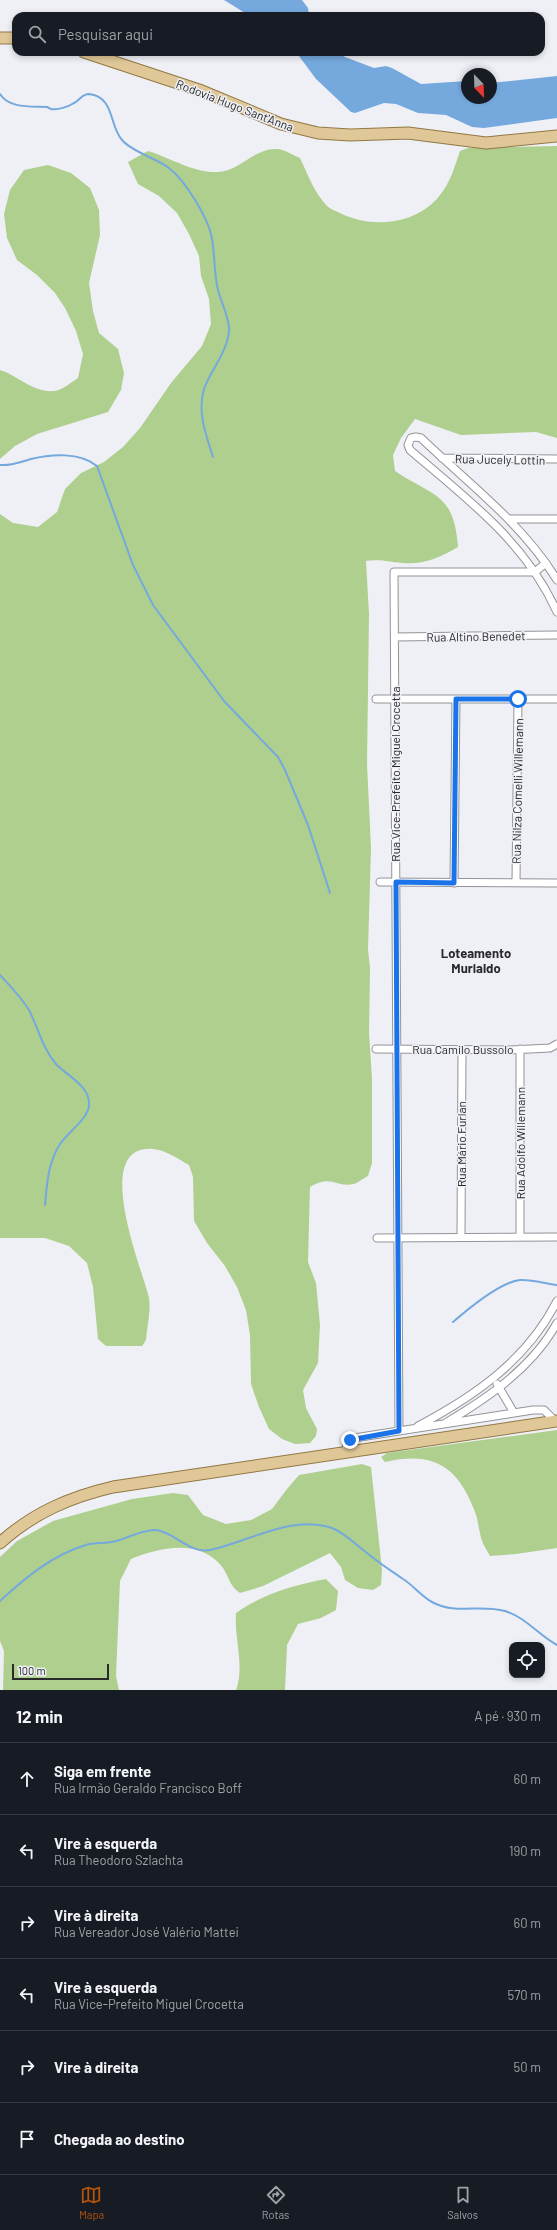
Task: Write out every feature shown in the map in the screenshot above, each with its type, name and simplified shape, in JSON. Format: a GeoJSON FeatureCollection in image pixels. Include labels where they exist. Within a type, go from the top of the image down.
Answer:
{"type":"FeatureCollection","features":[{"type":"Feature","properties":{"kind":"main road"},"geometry":{"type":"LineString","coordinates":[[0,38],[12,38]]}},
{"type":"Feature","properties":{"kind":"main road","name":"Rodovia Hugo Sant'Anna"},"geometry":{"type":"LineString","coordinates":[[96,56],[202,91],[281,124],[318,133],[350,136],[408,134],[486,143],[557,136]]}},
{"type":"Feature","properties":{"kind":"main road"},"geometry":{"type":"LineString","coordinates":[[0,1543],[30,1519],[53,1506],[84,1494],[150,1481],[556,1421]]}},
{"type":"Feature","properties":{"kind":"street"},"geometry":{"type":"LineString","coordinates":[[557,580],[546,563],[510,519],[421,438],[416,437],[410,440],[408,445],[410,450],[494,522],[518,548],[536,572],[557,612]]}},
{"type":"Feature","properties":{"kind":"street","name":"Rua Jucely Lottin"},"geometry":{"type":"LineString","coordinates":[[442,458],[557,460]]}},
{"type":"Feature","properties":{"kind":"street"},"geometry":{"type":"LineString","coordinates":[[510,519],[557,519]]}},
{"type":"Feature","properties":{"kind":"street"},"geometry":{"type":"LineString","coordinates":[[536,572],[546,563]]}},
{"type":"Feature","properties":{"kind":"street","name":"Rua Vice-Prefeito Miguel Crocetta"},"geometry":{"type":"LineString","coordinates":[[399,1431],[394,572],[536,572]]}},
{"type":"Feature","properties":{"kind":"street","name":"Rua Altino Benedet"},"geometry":{"type":"LineString","coordinates":[[394,637],[557,635]]}},
{"type":"Feature","properties":{"kind":"street"},"geometry":{"type":"LineString","coordinates":[[376,699],[557,699]]}},
{"type":"Feature","properties":{"kind":"street"},"geometry":{"type":"LineString","coordinates":[[454,883],[456,699]]}},
{"type":"Feature","properties":{"kind":"street","name":"Rua Nilza Comelli Willemann"},"geometry":{"type":"LineString","coordinates":[[516,883],[518,699]]}},
{"type":"Feature","properties":{"kind":"street"},"geometry":{"type":"LineString","coordinates":[[380,882],[557,883]]}},
{"type":"Feature","properties":{"kind":"street","name":"Rua Camilo Bussolo"},"geometry":{"type":"LineString","coordinates":[[376,1049],[462,1050],[555,1048]]}},
{"type":"Feature","properties":{"kind":"street","name":"Rua Adolfo Willemann"},"geometry":{"type":"LineString","coordinates":[[520,1049],[520,1237]]}},
{"type":"Feature","properties":{"kind":"street","name":"Rua Mário Furlan"},"geometry":{"type":"LineString","coordinates":[[461,1237],[462,1050]]}},
{"type":"Feature","properties":{"kind":"street"},"geometry":{"type":"LineString","coordinates":[[377,1238],[557,1237]]}},
{"type":"Feature","properties":{"kind":"street"},"geometry":{"type":"LineString","coordinates":[[412,1429],[459,1403],[493,1379],[521,1353],[535,1337],[557,1301]]}},
{"type":"Feature","properties":{"kind":"street"},"geometry":{"type":"LineString","coordinates":[[443,1424],[499,1387],[540,1348],[557,1323]]}},
{"type":"Feature","properties":{"kind":"street"},"geometry":{"type":"LineString","coordinates":[[493,1379],[514,1413]]}},
{"type":"Feature","properties":{"kind":"street"},"geometry":{"type":"LineString","coordinates":[[346,1452],[347,1443],[354,1438],[539,1409],[548,1413],[556,1421]]}},
{"type":"Feature","properties":{"kind":"green space"},"geometry":{"type":"Polygon","coordinates":[[[557,146],[557,438],[536,432],[461,435],[415,419],[401,438],[393,455],[395,471],[440,498],[447,506],[456,529],[458,547],[439,557],[418,563],[377,560],[366,561],[369,614],[367,764],[371,848],[368,949],[370,968],[369,1033],[372,1079],[372,1163],[368,1176],[354,1184],[348,1185],[329,1181],[317,1183],[310,1187],[308,1262],[316,1283],[320,1325],[318,1363],[303,1390],[306,1408],[317,1429],[316,1436],[310,1443],[295,1444],[282,1439],[269,1429],[259,1407],[251,1384],[250,1335],[246,1310],[237,1287],[225,1266],[207,1243],[194,1221],[193,1177],[189,1165],[167,1153],[153,1149],[135,1153],[125,1166],[122,1186],[125,1210],[130,1235],[149,1299],[146,1340],[142,1346],[106,1346],[98,1339],[93,1287],[87,1263],[69,1246],[45,1238],[0,1238],[0,514],[13,523],[38,527],[57,512],[65,489],[81,473],[104,462],[123,447],[140,428],[171,383],[202,346],[211,324],[209,299],[201,276],[199,256],[189,234],[177,213],[159,196],[138,184],[128,162],[148,151],[191,168],[209,172],[218,172],[233,168],[261,152],[280,149],[300,158],[315,189],[322,201],[328,207],[353,218],[380,222],[407,218],[419,213],[430,205],[447,185],[460,151],[468,148],[557,146]]]}},
{"type":"Feature","properties":{"kind":"green space"},"geometry":{"type":"Polygon","coordinates":[[[48,165],[71,173],[90,188],[99,210],[100,235],[89,283],[93,311],[99,333],[118,349],[124,373],[121,390],[108,412],[37,434],[15,446],[0,459],[0,370],[33,387],[47,391],[55,391],[64,388],[78,378],[83,354],[76,331],[65,308],[55,293],[37,275],[17,260],[7,238],[4,214],[10,190],[24,170],[48,165]]]}},
{"type":"Feature","properties":{"kind":"green space"},"geometry":{"type":"Polygon","coordinates":[[[557,1430],[557,1548],[490,1556],[481,1539],[476,1515],[468,1496],[461,1483],[452,1473],[442,1466],[430,1461],[402,1459],[385,1462],[381,1457],[387,1453],[557,1430]]]}},
{"type":"Feature","properties":{"kind":"green space"},"geometry":{"type":"Polygon","coordinates":[[[362,1464],[371,1467],[382,1570],[381,1585],[373,1590],[358,1588],[345,1580],[341,1567],[330,1553],[263,1586],[240,1593],[232,1585],[223,1568],[214,1559],[203,1552],[180,1548],[155,1551],[131,1559],[120,1581],[116,1676],[119,1690],[3,1690],[4,1651],[0,1641],[0,1557],[17,1541],[53,1521],[132,1499],[173,1493],[188,1495],[203,1515],[226,1524],[251,1520],[272,1509],[299,1475],[362,1464]]]}},
{"type":"Feature","properties":{"kind":"green space"},"geometry":{"type":"Polygon","coordinates":[[[326,1579],[338,1591],[336,1610],[321,1618],[298,1624],[287,1645],[285,1690],[236,1690],[240,1672],[236,1613],[268,1595],[302,1584],[326,1579]]]}},
{"type":"Feature","properties":{"kind":"water"},"geometry":{"type":"Polygon","coordinates":[[[224,0],[302,0],[308,8],[308,12],[244,12],[224,0]]]}},
{"type":"Feature","properties":{"kind":"water"},"geometry":{"type":"Polygon","coordinates":[[[299,56],[344,56],[374,68],[386,66],[392,68],[421,84],[461,81],[461,104],[497,104],[497,82],[557,76],[557,118],[484,128],[472,127],[446,115],[418,113],[396,104],[384,103],[355,113],[351,112],[316,79],[299,56]]]}},
{"type":"Feature","properties":{"kind":"waterway"},"geometry":{"type":"LineString","coordinates":[[0,94],[9,102],[21,106],[47,107],[51,109],[60,109],[69,106],[87,94],[97,96],[103,100],[107,106],[118,134],[122,140],[132,148],[169,168],[182,181],[195,200],[210,231],[219,295],[229,326],[228,339],[204,389],[201,406],[203,423],[213,457]]}},
{"type":"Feature","properties":{"kind":"waterway"},"geometry":{"type":"LineString","coordinates":[[0,465],[12,464],[47,456],[65,455],[82,458],[97,466],[133,565],[153,605],[224,701],[278,757],[308,825],[330,893]]}},
{"type":"Feature","properties":{"kind":"waterway"},"geometry":{"type":"LineString","coordinates":[[0,975],[19,996],[29,1010],[51,1058],[82,1087],[89,1099],[88,1111],[85,1116],[63,1139],[53,1158],[46,1189],[45,1205]]}},
{"type":"Feature","properties":{"kind":"waterway"},"geometry":{"type":"LineString","coordinates":[[453,1322],[485,1297],[512,1282],[525,1280],[557,1285]]}},
{"type":"Feature","properties":{"kind":"waterway"},"geometry":{"type":"LineString","coordinates":[[0,1601],[19,1584],[50,1561],[74,1549],[89,1544],[112,1542],[141,1532],[156,1530],[170,1535],[195,1549],[210,1550],[286,1527],[301,1524],[317,1525],[332,1528],[350,1539],[376,1560],[407,1581],[424,1597],[432,1602],[450,1608],[486,1608],[505,1611],[520,1618],[557,1645]]}},
{"type":"Feature","properties":{"kind":"district","name":"Loteamento Murialdo"},"geometry":{"type":"Point","coordinates":[476,960]}},
{"type":"Feature","properties":{"kind":"route"},"geometry":{"type":"LineString","coordinates":[[350,1440],[354,1438],[399,1431],[396,882],[454,883],[456,699],[518,699]]}}]}
